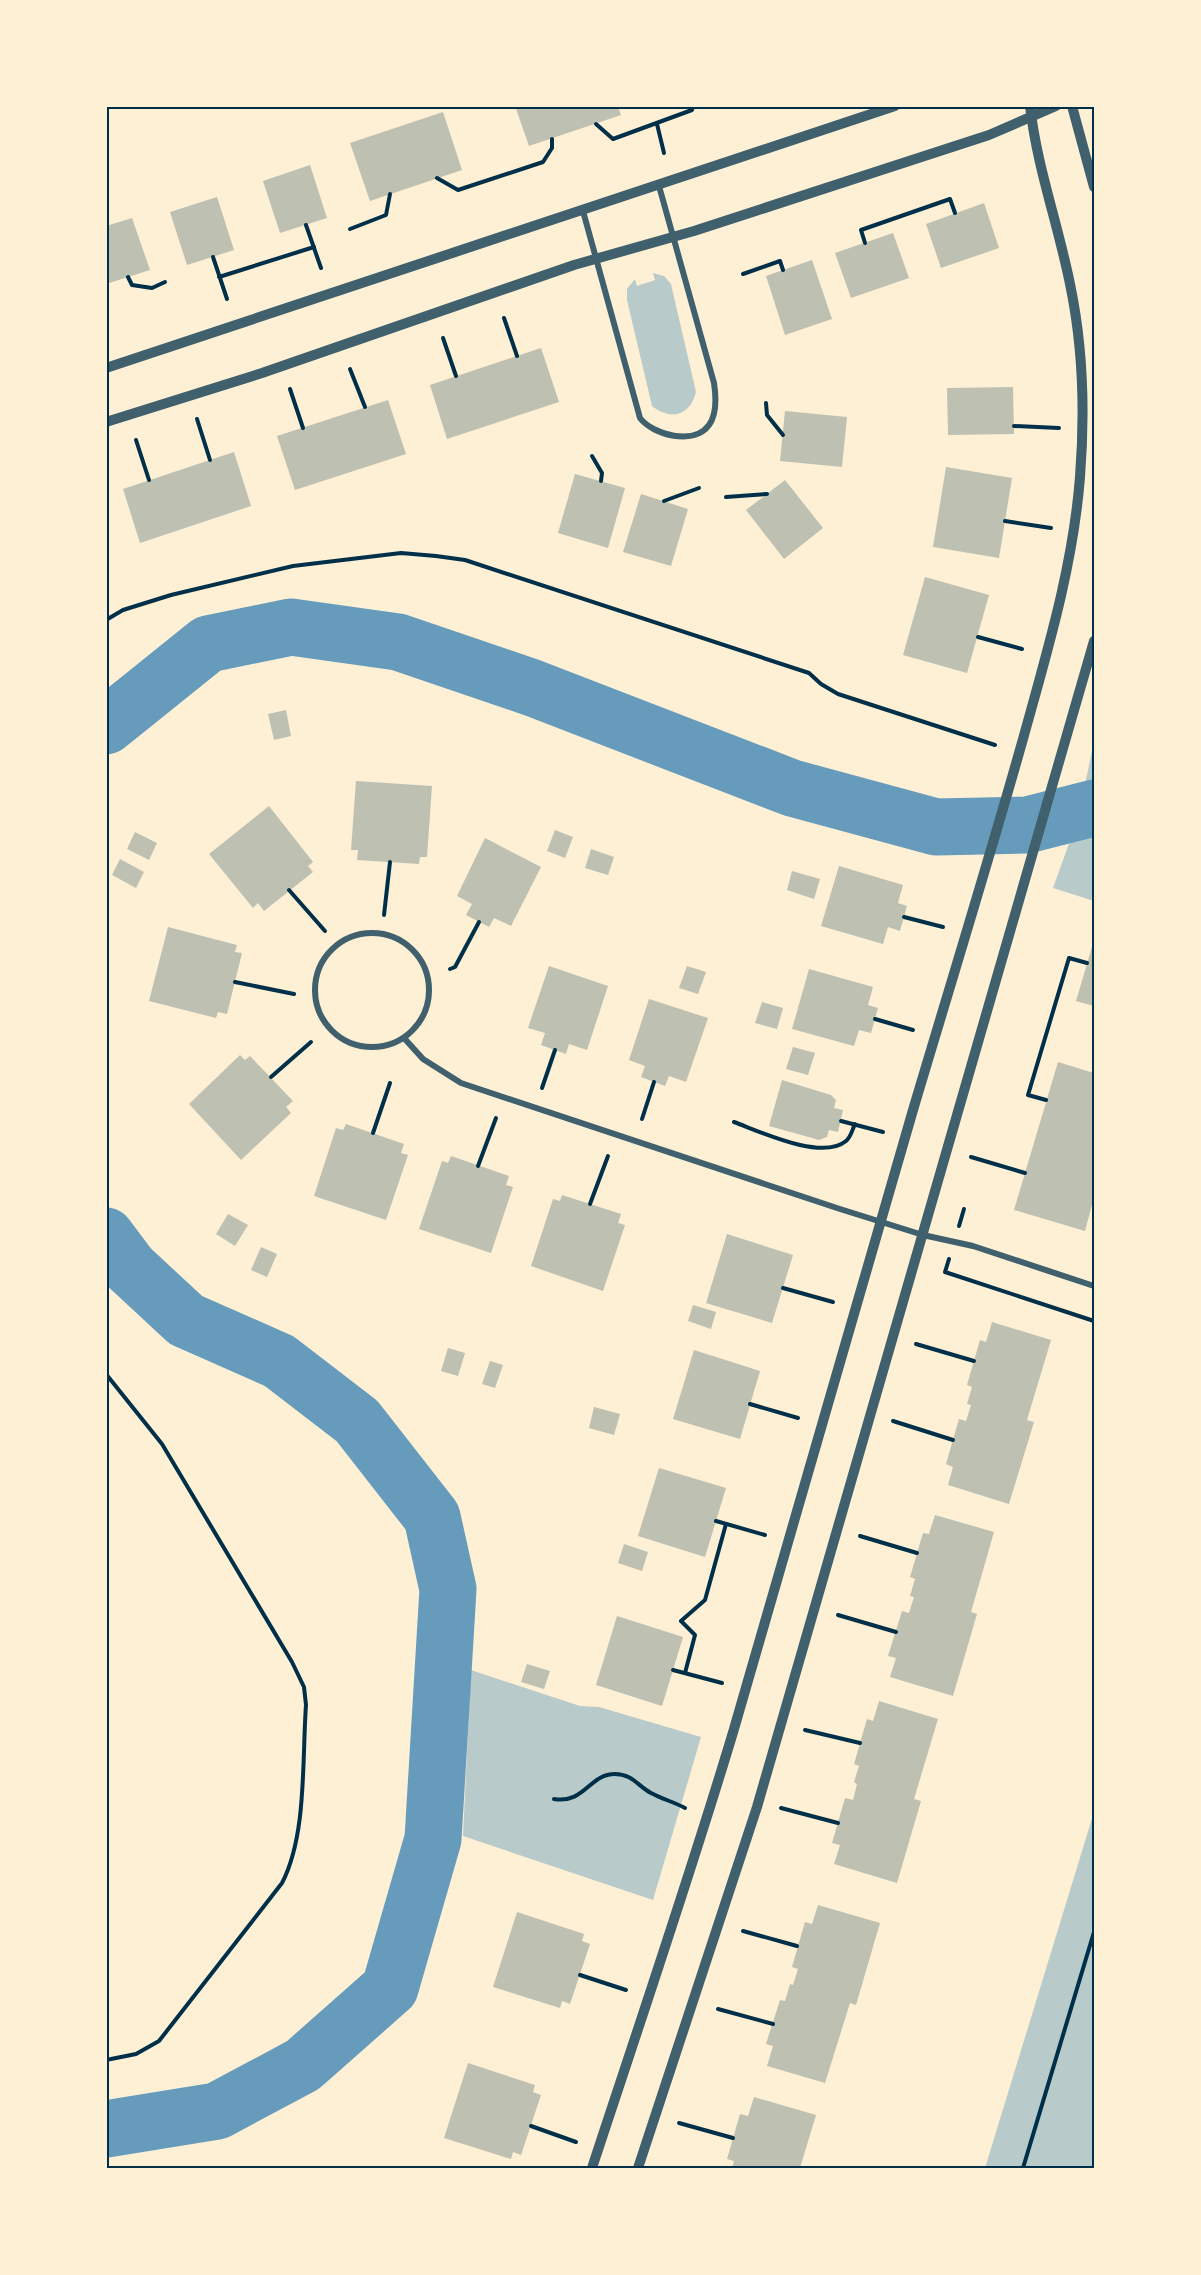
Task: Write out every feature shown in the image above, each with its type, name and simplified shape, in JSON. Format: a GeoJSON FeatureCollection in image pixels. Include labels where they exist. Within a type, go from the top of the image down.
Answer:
{"type":"FeatureCollection","features":[{"type":"Feature","properties":{"kind":"street"},"geometry":{"type":"LineString","coordinates":[[106,368],[895,106]]}},
{"type":"Feature","properties":{"kind":"street"},"geometry":{"type":"LineString","coordinates":[[106,422],[262,373],[596,259],[675,237],[978,138],[1031,112],[1056,106]]}},
{"type":"Feature","properties":{"kind":"street"},"geometry":{"type":"LineString","coordinates":[[1072,106],[1095,187]]}},
{"type":"Feature","properties":{"kind":"street"},"geometry":{"type":"LineString","coordinates":[[592,2169],[731,1739],[880,1221],[986,866],[1064,585],[1076,517],[1082,438],[1076,317],[1057,227],[1035,150],[1031,112]]}},
{"type":"Feature","properties":{"kind":"street"},"geometry":{"type":"LineString","coordinates":[[583,211],[640,418],[651,429],[664,433],[694,435],[704,431],[710,423],[715,405],[714,383],[659,186]]}},
{"type":"Feature","properties":{"kind":"street"},"geometry":{"type":"LineString","coordinates":[[638,2169],[757,1807],[1095,641]]}},
{"type":"Feature","properties":{"kind":"street"},"geometry":{"type":"LineString","coordinates":[[363,933],[382,933],[400,940],[415,953],[425,969],[429,988],[427,1007],[417,1025],[404,1038],[387,1046],[369,1048],[351,1044],[335,1034],[323,1020],[316,1003],[315,985],[320,967],[329,951],[345,939],[363,933]]}},
{"type":"Feature","properties":{"kind":"street"},"geometry":{"type":"LineString","coordinates":[[404,1038],[423,1059],[461,1083],[923,1235],[973,1246],[1095,1286]]}},
{"type":"Feature","properties":{"kind":"path"},"geometry":{"type":"LineString","coordinates":[[596,124],[613,139],[692,110],[693,106]]}},
{"type":"Feature","properties":{"kind":"path"},"geometry":{"type":"LineString","coordinates":[[657,124],[664,153]]}},
{"type":"Feature","properties":{"kind":"path"},"geometry":{"type":"LineString","coordinates":[[437,178],[458,190],[543,162],[552,148],[552,138]]}},
{"type":"Feature","properties":{"kind":"path"},"geometry":{"type":"LineString","coordinates":[[350,229],[386,215],[390,194]]}},
{"type":"Feature","properties":{"kind":"path"},"geometry":{"type":"LineString","coordinates":[[865,243],[861,230],[950,199],[955,213]]}},
{"type":"Feature","properties":{"kind":"path"},"geometry":{"type":"LineString","coordinates":[[306,225],[321,268]]}},
{"type":"Feature","properties":{"kind":"path"},"geometry":{"type":"LineString","coordinates":[[219,277],[314,247]]}},
{"type":"Feature","properties":{"kind":"path"},"geometry":{"type":"LineString","coordinates":[[213,257],[227,299]]}},
{"type":"Feature","properties":{"kind":"path"},"geometry":{"type":"LineString","coordinates":[[743,274],[780,261],[783,270]]}},
{"type":"Feature","properties":{"kind":"path"},"geometry":{"type":"LineString","coordinates":[[128,277],[132,285],[152,288],[165,282]]}},
{"type":"Feature","properties":{"kind":"path"},"geometry":{"type":"LineString","coordinates":[[504,318],[517,356]]}},
{"type":"Feature","properties":{"kind":"path"},"geometry":{"type":"LineString","coordinates":[[443,338],[456,376]]}},
{"type":"Feature","properties":{"kind":"path"},"geometry":{"type":"LineString","coordinates":[[350,369],[365,407]]}},
{"type":"Feature","properties":{"kind":"path"},"geometry":{"type":"LineString","coordinates":[[290,389],[303,428]]}},
{"type":"Feature","properties":{"kind":"path"},"geometry":{"type":"LineString","coordinates":[[766,403],[766,415],[783,435]]}},
{"type":"Feature","properties":{"kind":"path"},"geometry":{"type":"LineString","coordinates":[[197,419],[210,460]]}},
{"type":"Feature","properties":{"kind":"path"},"geometry":{"type":"LineString","coordinates":[[1014,426],[1059,428]]}},
{"type":"Feature","properties":{"kind":"path"},"geometry":{"type":"LineString","coordinates":[[136,440],[149,480]]}},
{"type":"Feature","properties":{"kind":"path"},"geometry":{"type":"LineString","coordinates":[[592,456],[602,473],[601,481]]}},
{"type":"Feature","properties":{"kind":"path"},"geometry":{"type":"LineString","coordinates":[[664,501],[699,488]]}},
{"type":"Feature","properties":{"kind":"path"},"geometry":{"type":"LineString","coordinates":[[726,497],[767,494]]}},
{"type":"Feature","properties":{"kind":"path"},"geometry":{"type":"LineString","coordinates":[[1005,521],[1051,528]]}},
{"type":"Feature","properties":{"kind":"path"},"geometry":{"type":"LineString","coordinates":[[106,620],[123,610],[171,595],[293,566],[401,553],[465,560],[809,673],[838,694],[995,745]]}},
{"type":"Feature","properties":{"kind":"path"},"geometry":{"type":"LineString","coordinates":[[978,637],[1022,649]]}},
{"type":"Feature","properties":{"kind":"path"},"geometry":{"type":"LineString","coordinates":[[384,915],[390,862]]}},
{"type":"Feature","properties":{"kind":"path"},"geometry":{"type":"LineString","coordinates":[[289,890],[325,931]]}},
{"type":"Feature","properties":{"kind":"path"},"geometry":{"type":"LineString","coordinates":[[904,917],[943,927]]}},
{"type":"Feature","properties":{"kind":"path"},"geometry":{"type":"LineString","coordinates":[[450,969],[455,967],[479,922]]}},
{"type":"Feature","properties":{"kind":"path"},"geometry":{"type":"LineString","coordinates":[[1046,1100],[1028,1095],[1069,958],[1087,963]]}},
{"type":"Feature","properties":{"kind":"path"},"geometry":{"type":"LineString","coordinates":[[235,982],[294,994]]}},
{"type":"Feature","properties":{"kind":"path"},"geometry":{"type":"LineString","coordinates":[[875,1019],[913,1030]]}},
{"type":"Feature","properties":{"kind":"path"},"geometry":{"type":"LineString","coordinates":[[271,1077],[311,1042]]}},
{"type":"Feature","properties":{"kind":"path"},"geometry":{"type":"LineString","coordinates":[[542,1088],[555,1050]]}},
{"type":"Feature","properties":{"kind":"path"},"geometry":{"type":"LineString","coordinates":[[642,1119],[654,1082]]}},
{"type":"Feature","properties":{"kind":"path"},"geometry":{"type":"LineString","coordinates":[[374,1133],[390,1083]]}},
{"type":"Feature","properties":{"kind":"path"},"geometry":{"type":"LineString","coordinates":[[478,1166],[496,1118]]}},
{"type":"Feature","properties":{"kind":"path"},"geometry":{"type":"LineString","coordinates":[[841,1121],[883,1132]]}},
{"type":"Feature","properties":{"kind":"path"},"geometry":{"type":"LineString","coordinates":[[734,1122],[810,1147],[825,1149],[837,1146],[849,1139],[855,1124]]}},
{"type":"Feature","properties":{"kind":"path"},"geometry":{"type":"LineString","coordinates":[[590,1204],[608,1156]]}},
{"type":"Feature","properties":{"kind":"path"},"geometry":{"type":"LineString","coordinates":[[970,1157],[1025,1173]]}},
{"type":"Feature","properties":{"kind":"path"},"geometry":{"type":"LineString","coordinates":[[945,1272],[1095,1321]]}},
{"type":"Feature","properties":{"kind":"path"},"geometry":{"type":"LineString","coordinates":[[783,1288],[833,1302]]}},
{"type":"Feature","properties":{"kind":"path"},"geometry":{"type":"LineString","coordinates":[[916,1344],[974,1361]]}},
{"type":"Feature","properties":{"kind":"path"},"geometry":{"type":"LineString","coordinates":[[106,1374],[162,1444],[292,1662],[304,1687],[306,1705],[298,1843],[291,1866],[282,1883],[159,2041],[136,2054],[106,2060]]}},
{"type":"Feature","properties":{"kind":"path"},"geometry":{"type":"LineString","coordinates":[[750,1404],[798,1418]]}},
{"type":"Feature","properties":{"kind":"path"},"geometry":{"type":"LineString","coordinates":[[893,1421],[952,1440]]}},
{"type":"Feature","properties":{"kind":"path"},"geometry":{"type":"LineString","coordinates":[[716,1521],[765,1535]]}},
{"type":"Feature","properties":{"kind":"path"},"geometry":{"type":"LineString","coordinates":[[685,1673],[695,1635],[681,1621],[705,1600],[726,1524]]}},
{"type":"Feature","properties":{"kind":"path"},"geometry":{"type":"LineString","coordinates":[[860,1536],[917,1553]]}},
{"type":"Feature","properties":{"kind":"path"},"geometry":{"type":"LineString","coordinates":[[838,1615],[896,1632]]}},
{"type":"Feature","properties":{"kind":"path"},"geometry":{"type":"LineString","coordinates":[[673,1670],[722,1683]]}},
{"type":"Feature","properties":{"kind":"path"},"geometry":{"type":"LineString","coordinates":[[805,1730],[860,1743]]}},
{"type":"Feature","properties":{"kind":"path"},"geometry":{"type":"LineString","coordinates":[[554,1799],[566,1801],[578,1797],[602,1777],[615,1774],[632,1777],[647,1791],[685,1808]]}},
{"type":"Feature","properties":{"kind":"path"},"geometry":{"type":"LineString","coordinates":[[782,1808],[838,1823]]}},
{"type":"Feature","properties":{"kind":"path"},"geometry":{"type":"LineString","coordinates":[[743,1931],[797,1946]]}},
{"type":"Feature","properties":{"kind":"path"},"geometry":{"type":"LineString","coordinates":[[1023,2169],[1095,1932]]}},
{"type":"Feature","properties":{"kind":"path"},"geometry":{"type":"LineString","coordinates":[[580,1975],[626,1990]]}},
{"type":"Feature","properties":{"kind":"path"},"geometry":{"type":"LineString","coordinates":[[718,2009],[773,2024]]}},
{"type":"Feature","properties":{"kind":"path"},"geometry":{"type":"LineString","coordinates":[[679,2123],[734,2138]]}},
{"type":"Feature","properties":{"kind":"path"},"geometry":{"type":"LineString","coordinates":[[531,2126],[576,2142]]}},
{"type":"Feature","properties":{"kind":"shaded area"},"geometry":{"type":"Polygon","coordinates":[[[653,273],[664,276],[671,284],[696,392],[689,406],[679,414],[666,414],[652,406],[627,300],[627,289],[635,279],[637,286],[655,280],[653,273]]]}},
{"type":"Feature","properties":{"kind":"shaded area"},"geometry":{"type":"Polygon","coordinates":[[[1094,741],[1094,783],[1085,785],[1094,741]]]}},
{"type":"Feature","properties":{"kind":"shaded area"},"geometry":{"type":"Polygon","coordinates":[[[1094,830],[1094,901],[1053,888],[1071,838],[1094,830]]]}},
{"type":"Feature","properties":{"kind":"shaded area"},"geometry":{"type":"Polygon","coordinates":[[[471,1670],[580,1706],[599,1707],[701,1737],[653,1900],[463,1836],[471,1670]]]}},
{"type":"Feature","properties":{"kind":"shaded area"},"geometry":{"type":"Polygon","coordinates":[[[1094,1812],[1094,2168],[985,2168],[1094,1812]]]}},
{"type":"Feature","properties":{"kind":"building"},"geometry":{"type":"Polygon","coordinates":[[[515,106],[618,106],[621,115],[529,146],[515,106]]]}},
{"type":"Feature","properties":{"kind":"building"},"geometry":{"type":"Polygon","coordinates":[[[443,112],[462,170],[370,201],[350,143],[443,112]]]}},
{"type":"Feature","properties":{"kind":"building"},"geometry":{"type":"Polygon","coordinates":[[[310,165],[327,218],[280,233],[263,181],[310,165]]]}},
{"type":"Feature","properties":{"kind":"building"},"geometry":{"type":"Polygon","coordinates":[[[217,197],[234,250],[187,265],[170,212],[217,197]]]}},
{"type":"Feature","properties":{"kind":"building"},"geometry":{"type":"Polygon","coordinates":[[[984,203],[999,248],[941,268],[926,224],[984,203]]]}},
{"type":"Feature","properties":{"kind":"building"},"geometry":{"type":"Polygon","coordinates":[[[132,218],[150,270],[106,284],[106,226],[132,218]]]}},
{"type":"Feature","properties":{"kind":"building"},"geometry":{"type":"Polygon","coordinates":[[[893,233],[909,278],[851,298],[835,253],[893,233]]]}},
{"type":"Feature","properties":{"kind":"building"},"geometry":{"type":"Polygon","coordinates":[[[812,260],[832,319],[785,335],[766,276],[812,260]]]}},
{"type":"Feature","properties":{"kind":"building"},"geometry":{"type":"Polygon","coordinates":[[[541,348],[559,402],[447,439],[430,385],[541,348]]]}},
{"type":"Feature","properties":{"kind":"building"},"geometry":{"type":"Polygon","coordinates":[[[1013,387],[1014,434],[948,435],[947,388],[1013,387]]]}},
{"type":"Feature","properties":{"kind":"building"},"geometry":{"type":"Polygon","coordinates":[[[388,400],[406,454],[295,490],[277,436],[388,400]]]}},
{"type":"Feature","properties":{"kind":"building"},"geometry":{"type":"Polygon","coordinates":[[[785,411],[847,417],[842,467],[780,461],[785,411]]]}},
{"type":"Feature","properties":{"kind":"building"},"geometry":{"type":"Polygon","coordinates":[[[234,452],[251,506],[140,543],[123,489],[234,452]]]}},
{"type":"Feature","properties":{"kind":"building"},"geometry":{"type":"Polygon","coordinates":[[[946,467],[1012,478],[999,558],[933,547],[946,467]]]}},
{"type":"Feature","properties":{"kind":"building"},"geometry":{"type":"Polygon","coordinates":[[[575,474],[625,488],[608,548],[558,533],[575,474]]]}},
{"type":"Feature","properties":{"kind":"building"},"geometry":{"type":"Polygon","coordinates":[[[785,480],[823,528],[784,559],[746,510],[785,480]]]}},
{"type":"Feature","properties":{"kind":"building"},"geometry":{"type":"Polygon","coordinates":[[[641,494],[688,509],[671,566],[623,552],[641,494]]]}},
{"type":"Feature","properties":{"kind":"building"},"geometry":{"type":"Polygon","coordinates":[[[925,577],[989,595],[967,673],[903,655],[925,577]]]}},
{"type":"Feature","properties":{"kind":"building"},"geometry":{"type":"Polygon","coordinates":[[[286,710],[291,736],[274,740],[268,714],[286,710]]]}},
{"type":"Feature","properties":{"kind":"building"},"geometry":{"type":"Polygon","coordinates":[[[356,781],[432,786],[427,857],[420,857],[419,864],[357,860],[358,850],[351,850],[356,781]]]}},
{"type":"Feature","properties":{"kind":"building"},"geometry":{"type":"Polygon","coordinates":[[[269,806],[313,862],[308,866],[313,872],[264,911],[258,903],[253,908],[209,854],[269,806]]]}},
{"type":"Feature","properties":{"kind":"building"},"geometry":{"type":"Polygon","coordinates":[[[555,830],[573,837],[565,858],[547,851],[555,830]]]}},
{"type":"Feature","properties":{"kind":"building"},"geometry":{"type":"Polygon","coordinates":[[[135,832],[157,843],[149,860],[127,849],[135,832]]]}},
{"type":"Feature","properties":{"kind":"building"},"geometry":{"type":"Polygon","coordinates":[[[485,838],[541,867],[511,926],[494,918],[489,927],[466,915],[472,904],[457,896],[485,838]]]}},
{"type":"Feature","properties":{"kind":"building"},"geometry":{"type":"Polygon","coordinates":[[[591,849],[614,857],[608,875],[585,868],[591,849]]]}},
{"type":"Feature","properties":{"kind":"building"},"geometry":{"type":"Polygon","coordinates":[[[120,859],[144,872],[136,888],[112,875],[120,859]]]}},
{"type":"Feature","properties":{"kind":"building"},"geometry":{"type":"Polygon","coordinates":[[[839,866],[903,885],[898,903],[907,906],[900,931],[888,927],[883,944],[821,926],[839,866]]]}},
{"type":"Feature","properties":{"kind":"building"},"geometry":{"type":"Polygon","coordinates":[[[792,871],[820,879],[814,899],[787,890],[792,871]]]}},
{"type":"Feature","properties":{"kind":"building"},"geometry":{"type":"Polygon","coordinates":[[[168,927],[237,945],[235,952],[242,953],[227,1014],[218,1012],[216,1018],[149,1001],[168,927]]]}},
{"type":"Feature","properties":{"kind":"building"},"geometry":{"type":"Polygon","coordinates":[[[1094,940],[1094,1006],[1076,1001],[1094,940]]]}},
{"type":"Feature","properties":{"kind":"building"},"geometry":{"type":"Polygon","coordinates":[[[549,966],[608,986],[587,1050],[569,1044],[566,1054],[541,1045],[545,1033],[528,1028],[549,966]]]}},
{"type":"Feature","properties":{"kind":"building"},"geometry":{"type":"Polygon","coordinates":[[[687,966],[706,972],[698,994],[679,988],[687,966]]]}},
{"type":"Feature","properties":{"kind":"building"},"geometry":{"type":"Polygon","coordinates":[[[809,969],[873,987],[868,1005],[878,1008],[871,1033],[859,1030],[854,1046],[792,1029],[809,969]]]}},
{"type":"Feature","properties":{"kind":"building"},"geometry":{"type":"Polygon","coordinates":[[[649,999],[708,1018],[686,1082],[669,1076],[665,1086],[641,1077],[645,1066],[629,1060],[649,999]]]}},
{"type":"Feature","properties":{"kind":"building"},"geometry":{"type":"Polygon","coordinates":[[[762,1002],[783,1008],[777,1029],[755,1023],[762,1002]]]}},
{"type":"Feature","properties":{"kind":"building"},"geometry":{"type":"Polygon","coordinates":[[[793,1047],[815,1053],[808,1075],[786,1069],[793,1047]]]}},
{"type":"Feature","properties":{"kind":"building"},"geometry":{"type":"Polygon","coordinates":[[[240,1055],[245,1060],[250,1056],[293,1101],[286,1107],[291,1113],[241,1160],[189,1104],[240,1055]]]}},
{"type":"Feature","properties":{"kind":"building"},"geometry":{"type":"Polygon","coordinates":[[[1058,1062],[1094,1073],[1094,1197],[1085,1231],[1014,1210],[1058,1062]]]}},
{"type":"Feature","properties":{"kind":"building"},"geometry":{"type":"Polygon","coordinates":[[[782,1080],[831,1095],[836,1100],[834,1108],[843,1110],[838,1132],[829,1130],[827,1137],[819,1140],[769,1126],[782,1080]]]}},
{"type":"Feature","properties":{"kind":"building"},"geometry":{"type":"Polygon","coordinates":[[[346,1124],[404,1144],[401,1153],[408,1155],[386,1220],[314,1196],[336,1128],[343,1130],[346,1124]]]}},
{"type":"Feature","properties":{"kind":"building"},"geometry":{"type":"Polygon","coordinates":[[[451,1156],[509,1176],[506,1185],[513,1187],[491,1253],[419,1229],[442,1161],[448,1163],[451,1156]]]}},
{"type":"Feature","properties":{"kind":"building"},"geometry":{"type":"Polygon","coordinates":[[[562,1195],[621,1214],[618,1223],[625,1225],[603,1291],[531,1266],[553,1199],[560,1201],[562,1195]]]}},
{"type":"Feature","properties":{"kind":"building"},"geometry":{"type":"Polygon","coordinates":[[[228,1214],[248,1225],[235,1246],[216,1234],[228,1214]]]}},
{"type":"Feature","properties":{"kind":"building"},"geometry":{"type":"Polygon","coordinates":[[[727,1234],[793,1255],[772,1323],[706,1303],[727,1234]]]}},
{"type":"Feature","properties":{"kind":"building"},"geometry":{"type":"Polygon","coordinates":[[[261,1247],[277,1254],[267,1277],[251,1270],[261,1247]]]}},
{"type":"Feature","properties":{"kind":"building"},"geometry":{"type":"Polygon","coordinates":[[[693,1305],[716,1312],[711,1329],[688,1321],[693,1305]]]}},
{"type":"Feature","properties":{"kind":"building"},"geometry":{"type":"Polygon","coordinates":[[[992,1322],[1051,1340],[1027,1420],[1034,1422],[1009,1504],[948,1485],[953,1467],[946,1464],[959,1419],[966,1421],[971,1405],[967,1404],[972,1387],[967,1385],[980,1340],[986,1342],[992,1322]]]}},
{"type":"Feature","properties":{"kind":"building"},"geometry":{"type":"Polygon","coordinates":[[[448,1348],[465,1353],[458,1376],[441,1371],[448,1348]]]}},
{"type":"Feature","properties":{"kind":"building"},"geometry":{"type":"Polygon","coordinates":[[[694,1350],[760,1371],[740,1439],[673,1419],[694,1350]]]}},
{"type":"Feature","properties":{"kind":"building"},"geometry":{"type":"Polygon","coordinates":[[[490,1361],[503,1365],[495,1388],[482,1384],[490,1361]]]}},
{"type":"Feature","properties":{"kind":"building"},"geometry":{"type":"Polygon","coordinates":[[[594,1407],[620,1414],[614,1435],[589,1428],[594,1407]]]}},
{"type":"Feature","properties":{"kind":"building"},"geometry":{"type":"Polygon","coordinates":[[[659,1468],[726,1488],[705,1557],[638,1536],[659,1468]]]}},
{"type":"Feature","properties":{"kind":"building"},"geometry":{"type":"Polygon","coordinates":[[[935,1515],[994,1532],[971,1612],[977,1614],[953,1696],[890,1677],[896,1658],[888,1656],[902,1611],[909,1613],[914,1597],[910,1596],[915,1579],[910,1577],[923,1533],[929,1534],[935,1515]]]}},
{"type":"Feature","properties":{"kind":"building"},"geometry":{"type":"Polygon","coordinates":[[[624,1544],[648,1552],[642,1571],[618,1563],[624,1544]]]}},
{"type":"Feature","properties":{"kind":"building"},"geometry":{"type":"Polygon","coordinates":[[[617,1616],[683,1637],[662,1706],[596,1685],[617,1616]]]}},
{"type":"Feature","properties":{"kind":"building"},"geometry":{"type":"Polygon","coordinates":[[[527,1664],[550,1671],[544,1689],[521,1682],[527,1664]]]}},
{"type":"Feature","properties":{"kind":"building"},"geometry":{"type":"Polygon","coordinates":[[[879,1701],[938,1719],[914,1799],[921,1801],[897,1883],[834,1864],[840,1845],[832,1843],[845,1798],[853,1800],[857,1784],[854,1782],[859,1766],[854,1764],[867,1719],[873,1721],[879,1701]]]}},
{"type":"Feature","properties":{"kind":"building"},"geometry":{"type":"Polygon","coordinates":[[[818,1905],[880,1923],[856,2005],[850,2003],[825,2083],[767,2066],[773,2046],[766,2044],[780,2000],[785,2001],[790,1984],[793,1985],[798,1969],[792,1967],[805,1922],[812,1924],[818,1905]]]}},
{"type":"Feature","properties":{"kind":"building"},"geometry":{"type":"Polygon","coordinates":[[[517,1912],[584,1934],[582,1941],[590,1944],[570,2004],[562,2001],[560,2008],[493,1987],[517,1912]]]}},
{"type":"Feature","properties":{"kind":"building"},"geometry":{"type":"Polygon","coordinates":[[[468,2063],[535,2085],[533,2092],[541,2095],[521,2155],[513,2152],[511,2159],[444,2138],[468,2063]]]}},
{"type":"Feature","properties":{"kind":"building"},"geometry":{"type":"Polygon","coordinates":[[[754,2097],[816,2115],[800,2168],[732,2168],[734,2161],[727,2159],[740,2114],[748,2116],[754,2097]]]}},
{"type":"Feature","properties":{"kind":"waterway"},"geometry":{"type":"LineString","coordinates":[[106,726],[208,644],[291,627],[398,642],[533,688],[792,788],[936,827],[1027,825],[1094,808]]}},
{"type":"Feature","properties":{"kind":"waterway"},"geometry":{"type":"LineString","coordinates":[[106,1236],[130,1268],[186,1320],[279,1361],[357,1421],[432,1517],[448,1589],[433,1839],[390,1988],[303,2065],[217,2111],[106,2129]]}}]}
